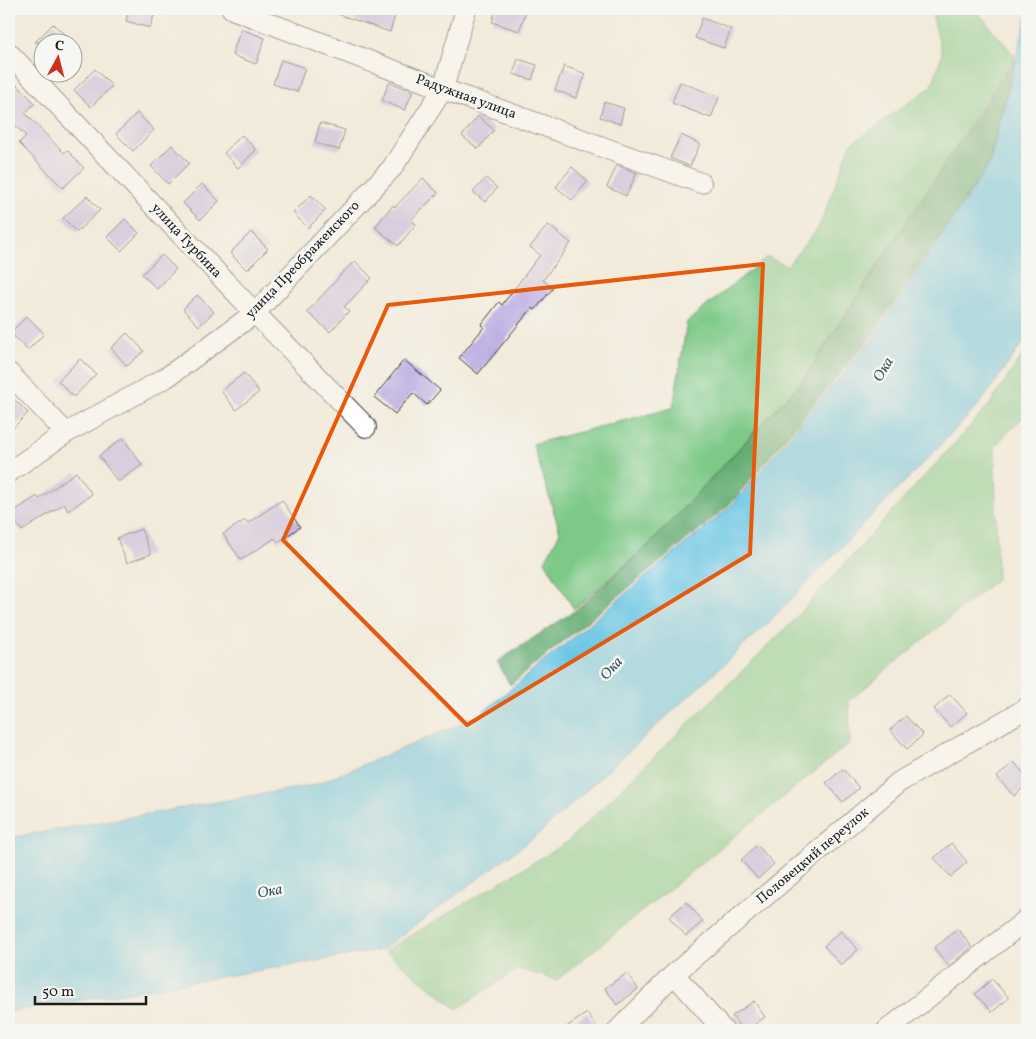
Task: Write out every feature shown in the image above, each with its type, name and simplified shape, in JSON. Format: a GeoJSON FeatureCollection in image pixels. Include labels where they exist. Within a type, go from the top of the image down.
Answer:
{"type":"FeatureCollection","features":[{"type":"Feature","properties":{"kind":"street","name":"Радужная улица"},"geometry":{"type":"LineString","coordinates":[[232,9],[443,89],[701,183]]}},
{"type":"Feature","properties":{"kind":"street","name":"улица Преображенского"},"geometry":{"type":"LineString","coordinates":[[9,472],[66,433],[168,377],[254,313],[392,168],[443,89],[466,9]]}},
{"type":"Feature","properties":{"kind":"street","name":"улица Турбина"},"geometry":{"type":"LineString","coordinates":[[9,53],[254,313],[366,427]]}},
{"type":"Feature","properties":{"kind":"street"},"geometry":{"type":"LineString","coordinates":[[9,373],[66,433]]}},
{"type":"Feature","properties":{"kind":"street","name":"Половецкий переулок"},"geometry":{"type":"LineString","coordinates":[[618,1030],[674,974],[899,782],[1027,708]]}},
{"type":"Feature","properties":{"kind":"street"},"geometry":{"type":"LineString","coordinates":[[887,1030],[1027,919]]}},
{"type":"Feature","properties":{"kind":"street"},"geometry":{"type":"LineString","coordinates":[[674,974],[722,1030]]}},
{"type":"Feature","properties":{"kind":"highlighted area"},"geometry":{"type":"Polygon","coordinates":[[[763,264],[750,554],[467,725],[283,540],[388,305],[763,264]]]}},
{"type":"Feature","properties":{"kind":"green space"},"geometry":{"type":"Polygon","coordinates":[[[931,9],[975,9],[1015,56],[801,382],[650,544],[574,609],[545,561],[560,532],[533,444],[673,408],[687,322],[767,257],[787,266],[819,227],[851,144],[932,86],[942,54],[931,9]]]}},
{"type":"Feature","properties":{"kind":"green space"},"geometry":{"type":"Polygon","coordinates":[[[1015,59],[988,165],[873,334],[729,505],[510,685],[497,662],[576,610],[650,544],[802,382],[1015,59]]]}},
{"type":"Feature","properties":{"kind":"green space"},"geometry":{"type":"Polygon","coordinates":[[[1027,348],[1027,413],[995,446],[997,579],[849,701],[850,743],[557,980],[518,969],[457,1009],[385,951],[566,843],[790,624],[990,404],[1027,348]]]}},
{"type":"Feature","properties":{"kind":"water","name":"Ока"},"geometry":{"type":"Polygon","coordinates":[[[1027,15],[1027,337],[979,405],[765,626],[541,832],[382,950],[9,1012],[9,838],[314,785],[476,718],[731,506],[875,335],[989,165],[1027,15]]]}},
{"type":"Feature","properties":{"kind":"building"},"geometry":{"type":"Polygon","coordinates":[[[129,9],[156,9],[150,28],[126,21],[129,9]]]}},
{"type":"Feature","properties":{"kind":"building"},"geometry":{"type":"Polygon","coordinates":[[[332,9],[397,9],[390,32],[332,12],[332,9]]]}},
{"type":"Feature","properties":{"kind":"building"},"geometry":{"type":"Polygon","coordinates":[[[496,9],[527,9],[519,31],[492,22],[496,9]]]}},
{"type":"Feature","properties":{"kind":"building"},"geometry":{"type":"Polygon","coordinates":[[[702,18],[731,29],[724,48],[695,38],[702,18]]]}},
{"type":"Feature","properties":{"kind":"building"},"geometry":{"type":"Polygon","coordinates":[[[53,24],[62,32],[45,32],[53,24]]]}},
{"type":"Feature","properties":{"kind":"building"},"geometry":{"type":"Polygon","coordinates":[[[241,29],[265,38],[256,64],[232,55],[241,29]]]}},
{"type":"Feature","properties":{"kind":"building"},"geometry":{"type":"Polygon","coordinates":[[[518,59],[537,65],[532,80],[513,74],[518,59]]]}},
{"type":"Feature","properties":{"kind":"building"},"geometry":{"type":"Polygon","coordinates":[[[281,60],[305,68],[297,92],[273,84],[281,60]]]}},
{"type":"Feature","properties":{"kind":"building"},"geometry":{"type":"Polygon","coordinates":[[[564,66],[586,74],[576,98],[555,90],[564,66]]]}},
{"type":"Feature","properties":{"kind":"building"},"geometry":{"type":"Polygon","coordinates":[[[95,69],[112,86],[91,107],[74,90],[95,69]]]}},
{"type":"Feature","properties":{"kind":"building"},"geometry":{"type":"Polygon","coordinates":[[[389,82],[413,91],[405,110],[382,101],[389,82]]]}},
{"type":"Feature","properties":{"kind":"building"},"geometry":{"type":"Polygon","coordinates":[[[680,82],[719,97],[711,118],[672,103],[680,82]]]}},
{"type":"Feature","properties":{"kind":"building"},"geometry":{"type":"Polygon","coordinates":[[[17,85],[35,103],[25,113],[64,153],[67,150],[84,168],[63,188],[19,143],[26,136],[9,119],[9,94],[17,85]]]}},
{"type":"Feature","properties":{"kind":"building"},"geometry":{"type":"Polygon","coordinates":[[[604,102],[624,108],[620,124],[600,117],[604,102]]]}},
{"type":"Feature","properties":{"kind":"building"},"geometry":{"type":"Polygon","coordinates":[[[137,113],[154,130],[133,151],[116,134],[137,113]]]}},
{"type":"Feature","properties":{"kind":"building"},"geometry":{"type":"Polygon","coordinates":[[[478,116],[494,130],[478,149],[462,136],[478,116]]]}},
{"type":"Feature","properties":{"kind":"building"},"geometry":{"type":"Polygon","coordinates":[[[320,123],[345,130],[339,150],[315,143],[320,123]]]}},
{"type":"Feature","properties":{"kind":"building"},"geometry":{"type":"Polygon","coordinates":[[[242,135],[256,150],[238,168],[224,153],[242,135]]]}},
{"type":"Feature","properties":{"kind":"building"},"geometry":{"type":"Polygon","coordinates":[[[681,135],[700,144],[690,166],[670,158],[681,135]]]}},
{"type":"Feature","properties":{"kind":"building"},"geometry":{"type":"Polygon","coordinates":[[[172,145],[189,163],[168,184],[151,166],[172,145]]]}},
{"type":"Feature","properties":{"kind":"building"},"geometry":{"type":"Polygon","coordinates":[[[617,165],[637,173],[626,196],[607,187],[617,165]]]}},
{"type":"Feature","properties":{"kind":"building"},"geometry":{"type":"Polygon","coordinates":[[[572,167],[588,181],[572,200],[556,187],[572,167]]]}},
{"type":"Feature","properties":{"kind":"building"},"geometry":{"type":"Polygon","coordinates":[[[423,178],[438,193],[411,220],[416,224],[398,246],[375,227],[393,205],[395,207],[423,178]]]}},
{"type":"Feature","properties":{"kind":"building"},"geometry":{"type":"Polygon","coordinates":[[[486,178],[497,188],[485,202],[473,192],[486,178]]]}},
{"type":"Feature","properties":{"kind":"building"},"geometry":{"type":"Polygon","coordinates":[[[202,184],[219,201],[200,220],[183,203],[202,184]]]}},
{"type":"Feature","properties":{"kind":"building"},"geometry":{"type":"Polygon","coordinates":[[[311,195],[326,210],[308,228],[293,213],[311,195]]]}},
{"type":"Feature","properties":{"kind":"building"},"geometry":{"type":"Polygon","coordinates":[[[87,196],[100,210],[77,232],[63,218],[87,196]]]}},
{"type":"Feature","properties":{"kind":"building"},"geometry":{"type":"Polygon","coordinates":[[[125,219],[139,233],[121,251],[107,237],[125,219]]]}},
{"type":"Feature","properties":{"kind":"building"},"geometry":{"type":"Polygon","coordinates":[[[548,225],[571,243],[543,280],[553,288],[535,310],[532,308],[478,374],[459,358],[484,327],[481,325],[499,302],[502,305],[540,255],[530,247],[548,225]]]}},
{"type":"Feature","properties":{"kind":"building"},"geometry":{"type":"Polygon","coordinates":[[[251,232],[268,249],[247,270],[230,253],[251,232]]]}},
{"type":"Feature","properties":{"kind":"building"},"geometry":{"type":"Polygon","coordinates":[[[162,255],[176,269],[157,289],[142,274],[162,255]]]}},
{"type":"Feature","properties":{"kind":"building"},"geometry":{"type":"Polygon","coordinates":[[[355,261],[372,278],[344,307],[349,311],[330,332],[307,312],[355,261]]]}},
{"type":"Feature","properties":{"kind":"building"},"geometry":{"type":"Polygon","coordinates":[[[197,295],[214,312],[199,326],[183,309],[197,295]]]}},
{"type":"Feature","properties":{"kind":"building"},"geometry":{"type":"Polygon","coordinates":[[[27,316],[44,334],[28,350],[10,333],[27,316]]]}},
{"type":"Feature","properties":{"kind":"building"},"geometry":{"type":"Polygon","coordinates":[[[127,333],[144,351],[127,366],[111,348],[127,333]]]}},
{"type":"Feature","properties":{"kind":"building"},"geometry":{"type":"Polygon","coordinates":[[[80,359],[96,374],[74,397],[58,381],[80,359]]]}},
{"type":"Feature","properties":{"kind":"building"},"geometry":{"type":"Polygon","coordinates":[[[404,360],[440,390],[427,405],[413,393],[395,414],[374,397],[404,360]]]}},
{"type":"Feature","properties":{"kind":"building"},"geometry":{"type":"Polygon","coordinates":[[[244,373],[259,392],[236,410],[221,391],[244,373]]]}},
{"type":"Feature","properties":{"kind":"building"},"geometry":{"type":"Polygon","coordinates":[[[9,394],[28,413],[9,432],[9,394]]]}},
{"type":"Feature","properties":{"kind":"building"},"geometry":{"type":"Polygon","coordinates":[[[123,438],[142,465],[118,482],[99,456],[123,438]]]}},
{"type":"Feature","properties":{"kind":"building"},"geometry":{"type":"Polygon","coordinates":[[[76,472],[92,494],[68,511],[64,504],[22,531],[10,514],[37,496],[39,499],[76,472]]]}},
{"type":"Feature","properties":{"kind":"building"},"geometry":{"type":"Polygon","coordinates":[[[282,500],[300,527],[278,542],[275,538],[241,560],[223,534],[245,520],[248,523],[282,500]]]}},
{"type":"Feature","properties":{"kind":"building"},"geometry":{"type":"Polygon","coordinates":[[[141,529],[151,554],[127,563],[117,538],[141,529]]]}},
{"type":"Feature","properties":{"kind":"building"},"geometry":{"type":"Polygon","coordinates":[[[950,694],[967,713],[950,727],[934,709],[950,694]]]}},
{"type":"Feature","properties":{"kind":"building"},"geometry":{"type":"Polygon","coordinates":[[[906,716],[923,735],[907,749],[890,730],[906,716]]]}},
{"type":"Feature","properties":{"kind":"building"},"geometry":{"type":"Polygon","coordinates":[[[1014,762],[1027,777],[1027,784],[1014,796],[997,777],[1014,762]]]}},
{"type":"Feature","properties":{"kind":"building"},"geometry":{"type":"Polygon","coordinates":[[[843,769],[859,788],[843,802],[826,783],[843,769]]]}},
{"type":"Feature","properties":{"kind":"building"},"geometry":{"type":"Polygon","coordinates":[[[951,843],[967,862],[951,877],[934,858],[951,843]]]}},
{"type":"Feature","properties":{"kind":"building"},"geometry":{"type":"Polygon","coordinates":[[[757,845],[774,864],[758,879],[741,860],[757,845]]]}},
{"type":"Feature","properties":{"kind":"building"},"geometry":{"type":"Polygon","coordinates":[[[686,902],[703,921],[686,936],[669,917],[686,902]]]}},
{"type":"Feature","properties":{"kind":"building"},"geometry":{"type":"Polygon","coordinates":[[[958,929],[972,947],[949,966],[934,948],[958,929]]]}},
{"type":"Feature","properties":{"kind":"building"},"geometry":{"type":"Polygon","coordinates":[[[841,931],[858,950],[841,965],[824,946],[841,931]]]}},
{"type":"Feature","properties":{"kind":"building"},"geometry":{"type":"Polygon","coordinates":[[[627,973],[638,989],[617,1005],[605,988],[627,973]]]}},
{"type":"Feature","properties":{"kind":"building"},"geometry":{"type":"Polygon","coordinates":[[[992,979],[1009,998],[992,1012],[975,994],[992,979]]]}},
{"type":"Feature","properties":{"kind":"building"},"geometry":{"type":"Polygon","coordinates":[[[754,1001],[765,1017],[747,1030],[742,1030],[732,1016],[754,1001]]]}},
{"type":"Feature","properties":{"kind":"building"},"geometry":{"type":"Polygon","coordinates":[[[587,1013],[599,1030],[562,1030],[587,1013]]]}}]}
